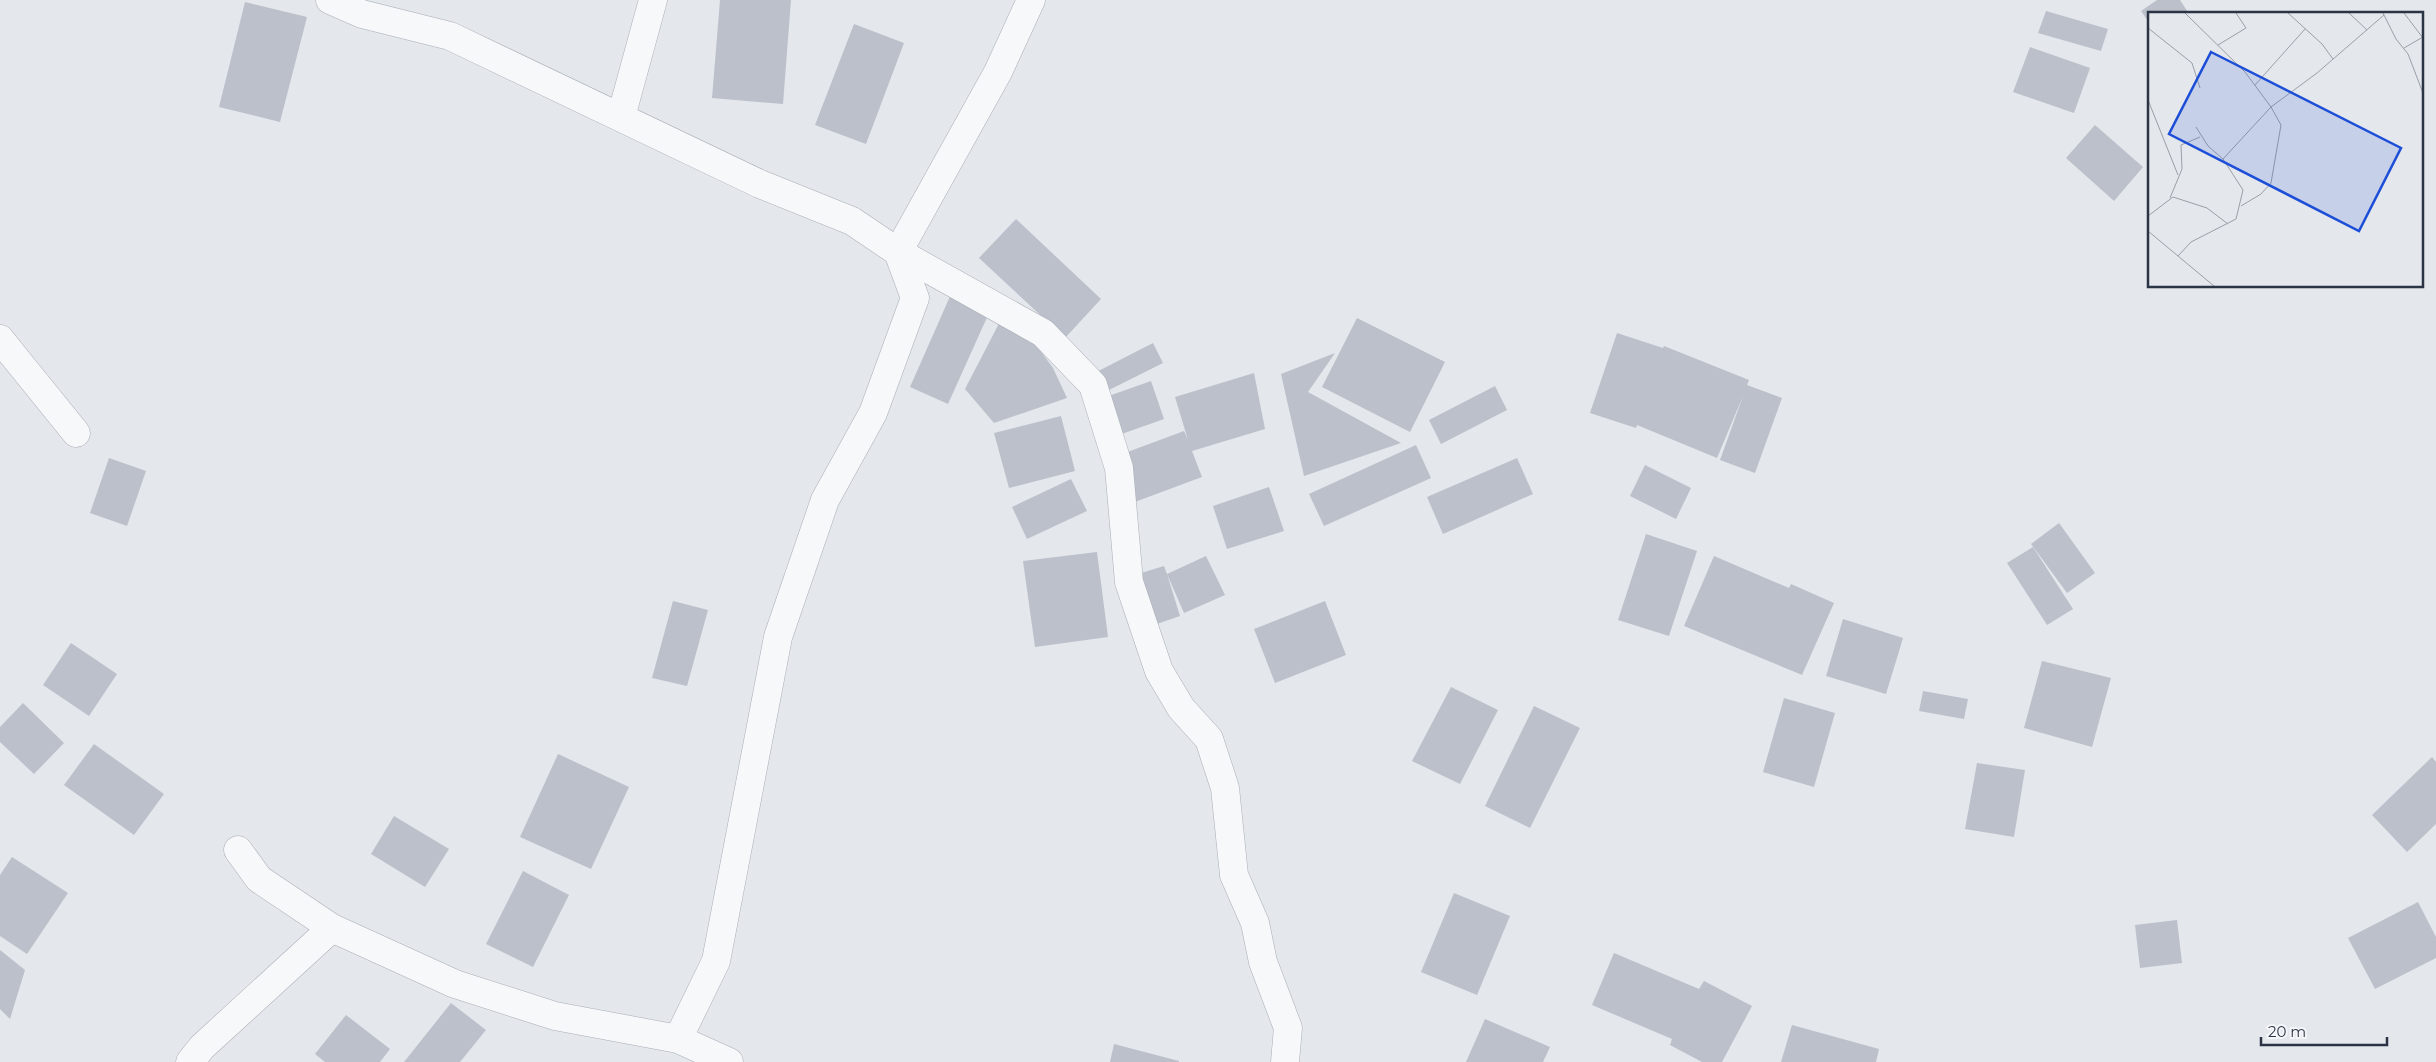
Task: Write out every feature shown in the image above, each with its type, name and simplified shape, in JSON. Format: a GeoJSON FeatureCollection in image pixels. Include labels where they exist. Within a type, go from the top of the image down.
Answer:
{"type":"FeatureCollection","features":[{"type":"Feature","properties":{"kind":"street"},"geometry":{"type":"LineString","coordinates":[[330,0],[362,14],[450,36],[760,184],[852,220],[898,252],[1043,333],[1092,385],[1119,468],[1129,582],[1159,671],[1181,708],[1209,739],[1225,788],[1234,875],[1255,923],[1263,962],[1288,1028],[1285,1062]]}},
{"type":"Feature","properties":{"kind":"street"},"geometry":{"type":"LineString","coordinates":[[621,118],[653,0]]}},
{"type":"Feature","properties":{"kind":"street"},"geometry":{"type":"LineString","coordinates":[[678,1039],[716,961],[778,637],[825,500],[873,413],[915,298],[898,252],[998,72],[1032,0]]}},
{"type":"Feature","properties":{"kind":"street"},"geometry":{"type":"LineString","coordinates":[[0,339],[76,433]]}},
{"type":"Feature","properties":{"kind":"street"},"geometry":{"type":"LineString","coordinates":[[238,850],[259,879],[332,928],[455,984],[555,1016],[678,1039],[729,1062]]}},
{"type":"Feature","properties":{"kind":"street"},"geometry":{"type":"LineString","coordinates":[[190,1062],[202,1047],[332,928]]}},
{"type":"Feature","properties":{"kind":"building"},"geometry":{"type":"Polygon","coordinates":[[[720,0],[791,0],[783,104],[712,98],[720,0]]]}},
{"type":"Feature","properties":{"kind":"building"},"geometry":{"type":"Polygon","coordinates":[[[2157,0],[2180,0],[2188,12],[2148,12],[2148,21],[2141,11],[2157,0]]]}},
{"type":"Feature","properties":{"kind":"building"},"geometry":{"type":"Polygon","coordinates":[[[245,2],[307,17],[280,122],[219,107],[245,2]]]}},
{"type":"Feature","properties":{"kind":"building"},"geometry":{"type":"Polygon","coordinates":[[[2046,11],[2108,29],[2101,51],[2038,33],[2046,11]]]}},
{"type":"Feature","properties":{"kind":"building"},"geometry":{"type":"Polygon","coordinates":[[[854,24],[904,43],[866,144],[815,125],[854,24]]]}},
{"type":"Feature","properties":{"kind":"building"},"geometry":{"type":"Polygon","coordinates":[[[2030,47],[2090,68],[2074,113],[2013,92],[2030,47]]]}},
{"type":"Feature","properties":{"kind":"building"},"geometry":{"type":"Polygon","coordinates":[[[2095,125],[2143,167],[2114,201],[2066,158],[2095,125]]]}},
{"type":"Feature","properties":{"kind":"building"},"geometry":{"type":"Polygon","coordinates":[[[1016,219],[1101,299],[1065,338],[979,258],[1016,219]]]}},
{"type":"Feature","properties":{"kind":"building"},"geometry":{"type":"Polygon","coordinates":[[[959,276],[998,293],[948,404],[910,387],[959,276]]]}},
{"type":"Feature","properties":{"kind":"building"},"geometry":{"type":"Polygon","coordinates":[[[1008,306],[1053,368],[1067,398],[994,423],[965,389],[1008,306]]]}},
{"type":"Feature","properties":{"kind":"building"},"geometry":{"type":"Polygon","coordinates":[[[1357,318],[1445,362],[1410,432],[1322,387],[1357,318]]]}},
{"type":"Feature","properties":{"kind":"building"},"geometry":{"type":"Polygon","coordinates":[[[1617,333],[1663,348],[1664,346],[1749,380],[1747,385],[1782,398],[1755,473],[1720,460],[1743,396],[1717,458],[1637,425],[1636,428],[1590,413],[1617,333]]]}},
{"type":"Feature","properties":{"kind":"building"},"geometry":{"type":"Polygon","coordinates":[[[1153,343],[1163,363],[1085,402],[1075,383],[1153,343]]]}},
{"type":"Feature","properties":{"kind":"building"},"geometry":{"type":"Polygon","coordinates":[[[1335,353],[1308,392],[1401,443],[1304,476],[1281,374],[1335,353]]]}},
{"type":"Feature","properties":{"kind":"building"},"geometry":{"type":"Polygon","coordinates":[[[1254,373],[1265,429],[1192,451],[1202,477],[1124,506],[1106,460],[1184,431],[1188,440],[1175,397],[1254,373]]]}},
{"type":"Feature","properties":{"kind":"building"},"geometry":{"type":"Polygon","coordinates":[[[1151,381],[1164,419],[1099,442],[1086,404],[1151,381]]]}},
{"type":"Feature","properties":{"kind":"building"},"geometry":{"type":"Polygon","coordinates":[[[1495,386],[1507,410],[1441,444],[1429,420],[1495,386]]]}},
{"type":"Feature","properties":{"kind":"building"},"geometry":{"type":"Polygon","coordinates":[[[1061,416],[1075,471],[1009,488],[994,433],[1061,416]]]}},
{"type":"Feature","properties":{"kind":"building"},"geometry":{"type":"Polygon","coordinates":[[[1416,445],[1431,478],[1324,526],[1309,494],[1416,445]]]}},
{"type":"Feature","properties":{"kind":"building"},"geometry":{"type":"Polygon","coordinates":[[[109,458],[146,471],[127,526],[90,513],[109,458]]]}},
{"type":"Feature","properties":{"kind":"building"},"geometry":{"type":"Polygon","coordinates":[[[1517,458],[1533,494],[1443,534],[1427,497],[1517,458]]]}},
{"type":"Feature","properties":{"kind":"building"},"geometry":{"type":"Polygon","coordinates":[[[1645,465],[1691,488],[1676,519],[1630,496],[1645,465]]]}},
{"type":"Feature","properties":{"kind":"building"},"geometry":{"type":"Polygon","coordinates":[[[1071,479],[1087,511],[1027,539],[1012,507],[1071,479]]]}},
{"type":"Feature","properties":{"kind":"building"},"geometry":{"type":"Polygon","coordinates":[[[1269,487],[1284,531],[1227,549],[1213,506],[1269,487]]]}},
{"type":"Feature","properties":{"kind":"building"},"geometry":{"type":"Polygon","coordinates":[[[2059,523],[2095,573],[2067,593],[2031,544],[2059,523]]]}},
{"type":"Feature","properties":{"kind":"building"},"geometry":{"type":"Polygon","coordinates":[[[1646,534],[1697,551],[1669,636],[1618,620],[1646,534]]]}},
{"type":"Feature","properties":{"kind":"building"},"geometry":{"type":"Polygon","coordinates":[[[2033,547],[2073,609],[2047,625],[2007,563],[2033,547]]]}},
{"type":"Feature","properties":{"kind":"building"},"geometry":{"type":"Polygon","coordinates":[[[1097,552],[1108,637],[1035,647],[1023,561],[1097,552]]]}},
{"type":"Feature","properties":{"kind":"building"},"geometry":{"type":"Polygon","coordinates":[[[1206,556],[1225,595],[1184,613],[1167,574],[1206,556]]]}},
{"type":"Feature","properties":{"kind":"building"},"geometry":{"type":"Polygon","coordinates":[[[1714,556],[1789,588],[1791,584],[1834,603],[1802,675],[1684,626],[1714,556]]]}},
{"type":"Feature","properties":{"kind":"building"},"geometry":{"type":"Polygon","coordinates":[[[1164,566],[1180,616],[1154,625],[1138,574],[1164,566]]]}},
{"type":"Feature","properties":{"kind":"building"},"geometry":{"type":"Polygon","coordinates":[[[673,601],[708,610],[687,686],[652,678],[673,601]]]}},
{"type":"Feature","properties":{"kind":"building"},"geometry":{"type":"Polygon","coordinates":[[[1325,601],[1346,655],[1275,683],[1254,629],[1325,601]]]}},
{"type":"Feature","properties":{"kind":"building"},"geometry":{"type":"Polygon","coordinates":[[[1843,619],[1903,638],[1886,694],[1826,676],[1843,619]]]}},
{"type":"Feature","properties":{"kind":"building"},"geometry":{"type":"Polygon","coordinates":[[[71,643],[117,674],[89,716],[43,685],[71,643]]]}},
{"type":"Feature","properties":{"kind":"building"},"geometry":{"type":"Polygon","coordinates":[[[2042,661],[2111,678],[2092,747],[2024,728],[2042,661]]]}},
{"type":"Feature","properties":{"kind":"building"},"geometry":{"type":"Polygon","coordinates":[[[1451,687],[1498,710],[1460,784],[1412,761],[1451,687]]]}},
{"type":"Feature","properties":{"kind":"building"},"geometry":{"type":"Polygon","coordinates":[[[1923,691],[1968,699],[1964,719],[1919,711],[1923,691]]]}},
{"type":"Feature","properties":{"kind":"building"},"geometry":{"type":"Polygon","coordinates":[[[1784,698],[1835,713],[1814,787],[1763,772],[1784,698]]]}},
{"type":"Feature","properties":{"kind":"building"},"geometry":{"type":"Polygon","coordinates":[[[23,703],[64,743],[34,774],[0,742],[0,727],[23,703]]]}},
{"type":"Feature","properties":{"kind":"building"},"geometry":{"type":"Polygon","coordinates":[[[1534,706],[1580,728],[1530,828],[1485,806],[1534,706]]]}},
{"type":"Feature","properties":{"kind":"building"},"geometry":{"type":"Polygon","coordinates":[[[94,744],[164,794],[134,835],[64,785],[94,744]]]}},
{"type":"Feature","properties":{"kind":"building"},"geometry":{"type":"Polygon","coordinates":[[[558,754],[629,787],[591,869],[520,837],[558,754]]]}},
{"type":"Feature","properties":{"kind":"building"},"geometry":{"type":"Polygon","coordinates":[[[2432,757],[2436,762],[2436,824],[2407,852],[2372,815],[2432,757]]]}},
{"type":"Feature","properties":{"kind":"building"},"geometry":{"type":"Polygon","coordinates":[[[1977,763],[2025,770],[2014,837],[1965,829],[1977,763]]]}},
{"type":"Feature","properties":{"kind":"building"},"geometry":{"type":"Polygon","coordinates":[[[394,816],[449,849],[425,887],[371,854],[394,816]]]}},
{"type":"Feature","properties":{"kind":"building"},"geometry":{"type":"Polygon","coordinates":[[[12,857],[68,893],[27,954],[0,936],[0,875],[12,857]]]}},
{"type":"Feature","properties":{"kind":"building"},"geometry":{"type":"Polygon","coordinates":[[[523,871],[569,895],[533,967],[486,944],[523,871]]]}},
{"type":"Feature","properties":{"kind":"building"},"geometry":{"type":"Polygon","coordinates":[[[1454,893],[1510,916],[1477,995],[1421,972],[1454,893]]]}},
{"type":"Feature","properties":{"kind":"building"},"geometry":{"type":"Polygon","coordinates":[[[2418,902],[2436,937],[2436,958],[2375,989],[2348,938],[2418,902]]]}},
{"type":"Feature","properties":{"kind":"building"},"geometry":{"type":"Polygon","coordinates":[[[2177,920],[2182,963],[2140,968],[2135,925],[2177,920]]]}},
{"type":"Feature","properties":{"kind":"building"},"geometry":{"type":"Polygon","coordinates":[[[0,950],[25,970],[10,1019],[0,1009],[0,950]]]}},
{"type":"Feature","properties":{"kind":"building"},"geometry":{"type":"Polygon","coordinates":[[[1614,953],[1699,989],[1704,981],[1752,1006],[1722,1062],[1702,1062],[1670,1045],[1672,1039],[1592,1005],[1614,953]]]}},
{"type":"Feature","properties":{"kind":"building"},"geometry":{"type":"Polygon","coordinates":[[[451,1003],[486,1030],[460,1062],[404,1062],[451,1003]]]}},
{"type":"Feature","properties":{"kind":"building"},"geometry":{"type":"Polygon","coordinates":[[[346,1015],[390,1049],[380,1062],[325,1062],[315,1054],[346,1015]]]}},
{"type":"Feature","properties":{"kind":"building"},"geometry":{"type":"Polygon","coordinates":[[[1485,1019],[1550,1047],[1543,1062],[1466,1062],[1485,1019]]]}},
{"type":"Feature","properties":{"kind":"building"},"geometry":{"type":"Polygon","coordinates":[[[1792,1025],[1879,1049],[1876,1062],[1781,1062],[1792,1025]]]}},
{"type":"Feature","properties":{"kind":"building"},"geometry":{"type":"Polygon","coordinates":[[[1114,1044],[1179,1061],[1179,1062],[1110,1062],[1114,1044]]]}}]}
